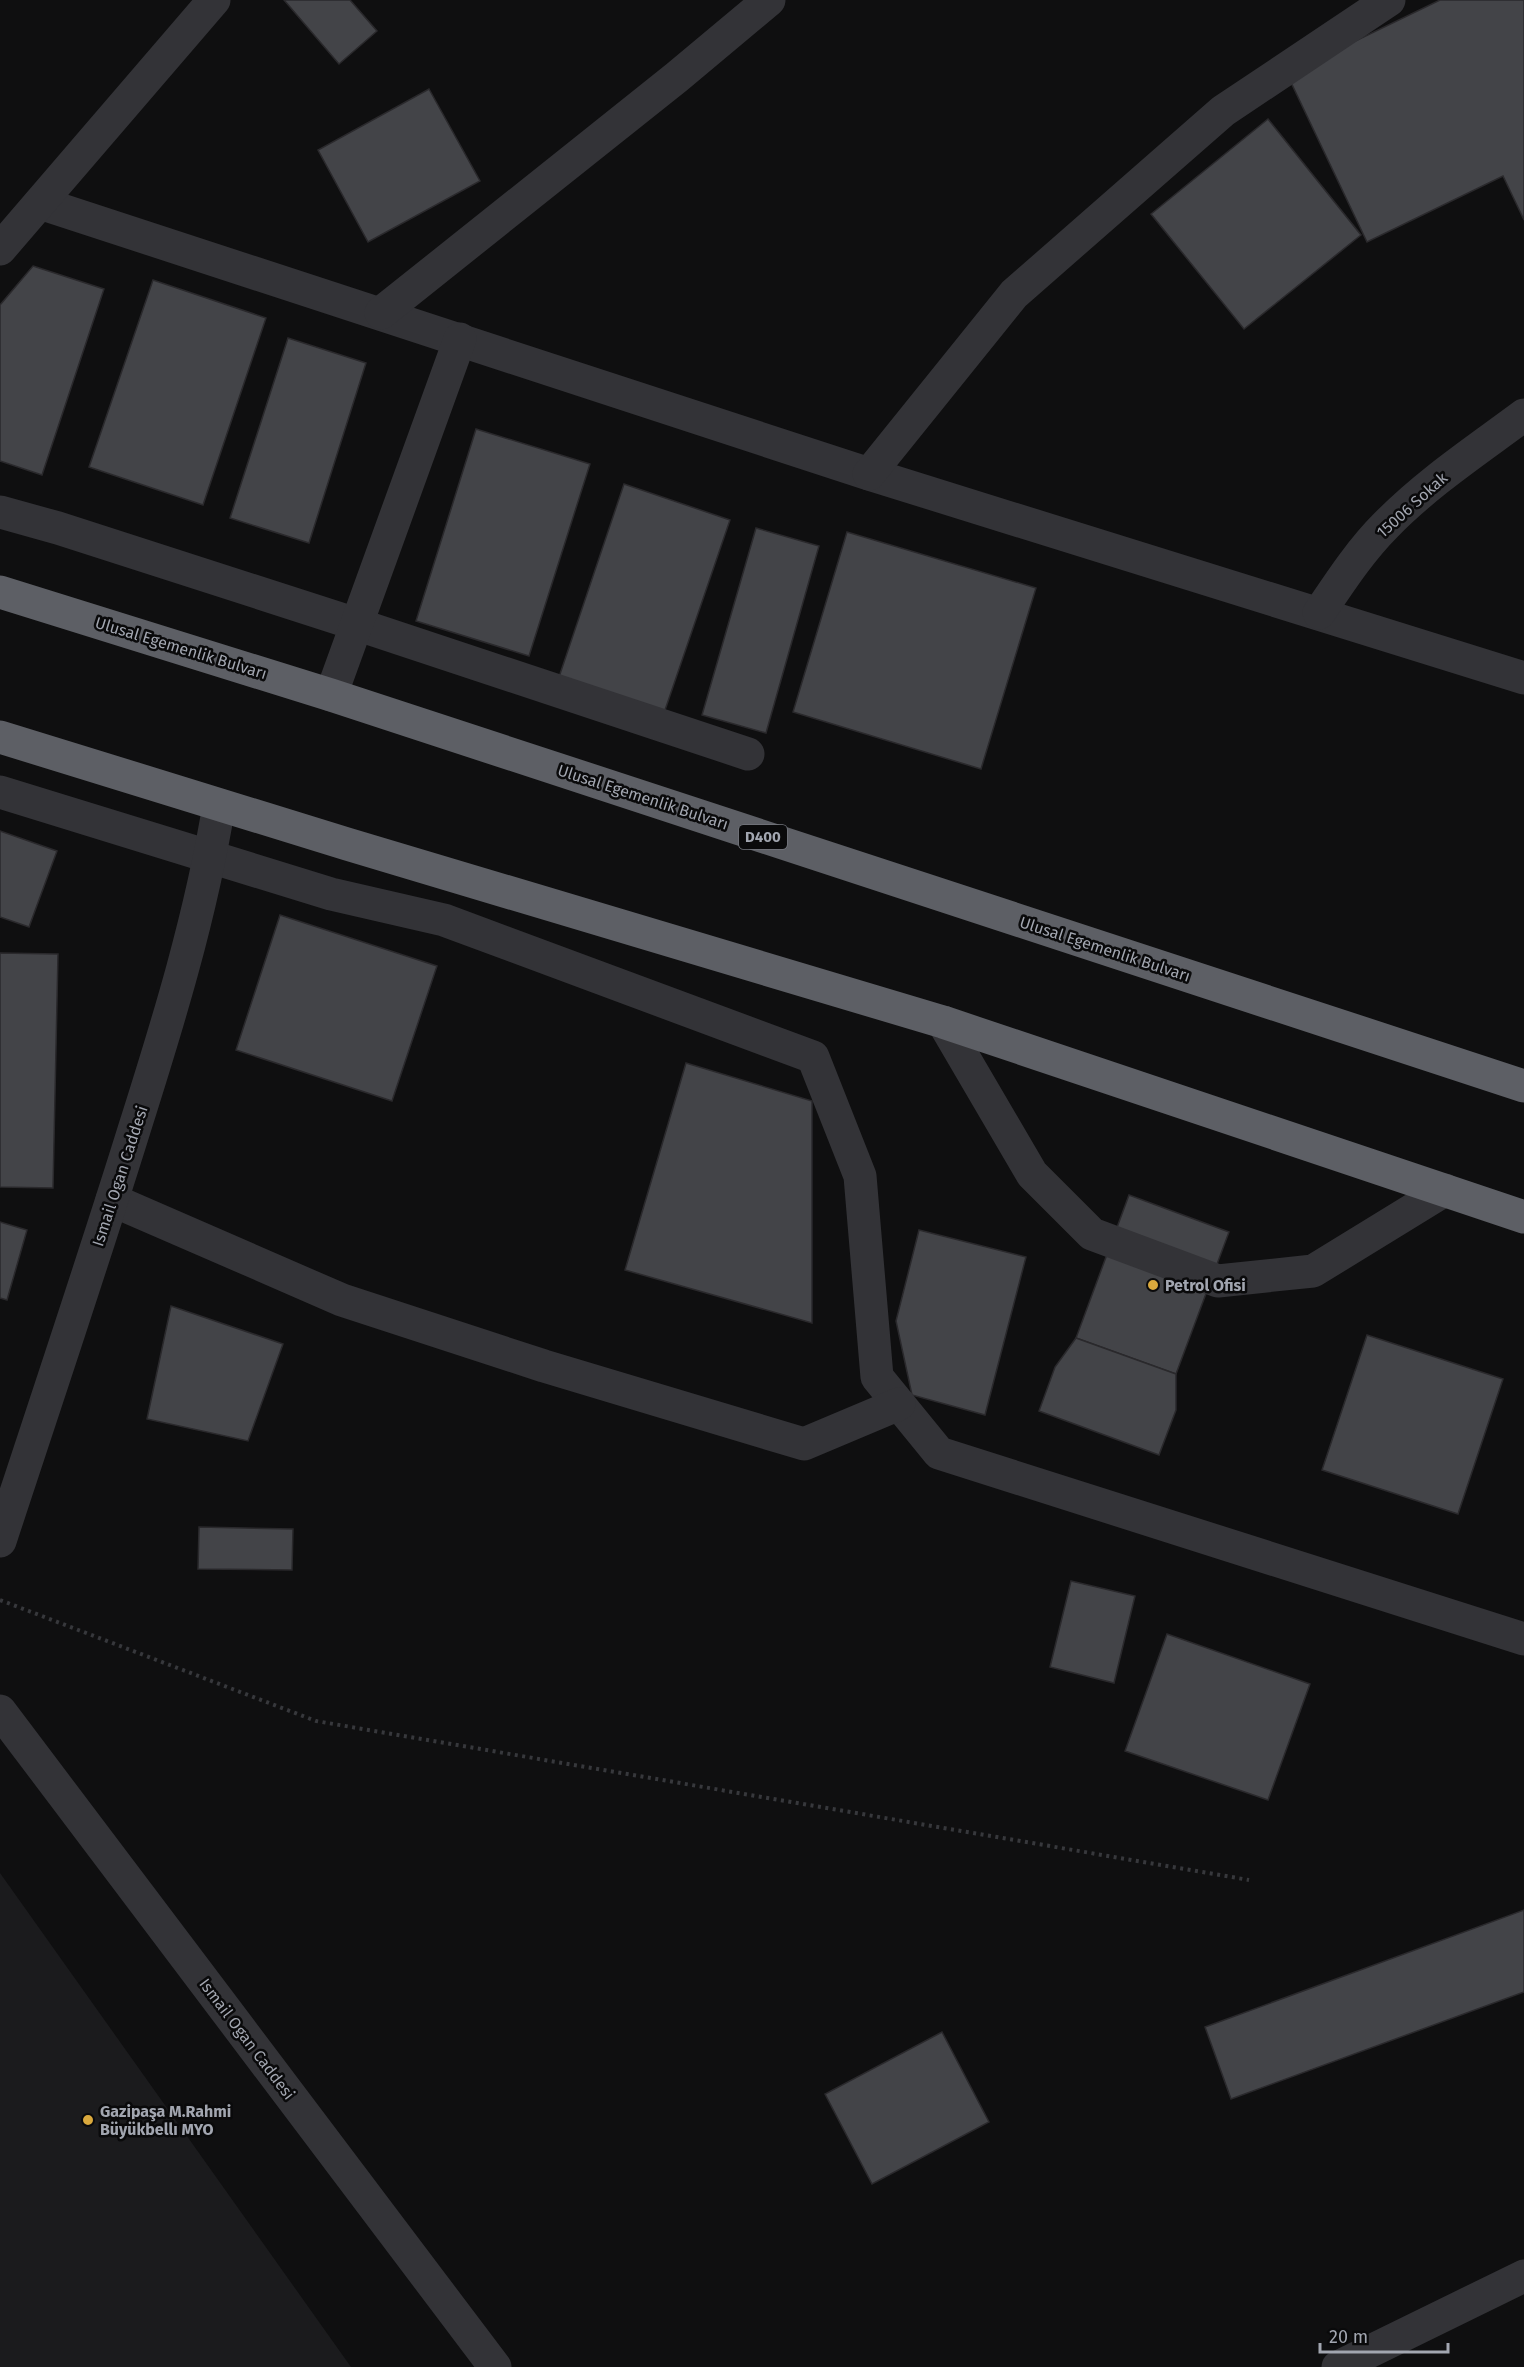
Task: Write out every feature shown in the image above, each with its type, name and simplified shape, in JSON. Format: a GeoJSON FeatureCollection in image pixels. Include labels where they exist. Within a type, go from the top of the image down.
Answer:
{"type":"FeatureCollection","features":[{"type":"Feature","properties":{"kind":"highway","name":"Ulusal Egemenlik Bulvarı"},"geometry":{"type":"LineString","coordinates":[[0,592],[332,695],[1524,1086]]}},
{"type":"Feature","properties":{"kind":"highway"},"geometry":{"type":"LineString","coordinates":[[0,737],[943,1022],[1524,1217]]}},
{"type":"Feature","properties":{"kind":"street"},"geometry":{"type":"LineString","coordinates":[[0,249],[214,0]]}},
{"type":"Feature","properties":{"kind":"street"},"geometry":{"type":"LineString","coordinates":[[381,313],[677,77],[769,0]]}},
{"type":"Feature","properties":{"kind":"street"},"geometry":{"type":"LineString","coordinates":[[869,474],[1014,294],[1223,111],[1389,0]]}},
{"type":"Feature","properties":{"kind":"street"},"geometry":{"type":"LineString","coordinates":[[40,203],[869,474],[1524,678]]}},
{"type":"Feature","properties":{"kind":"street"},"geometry":{"type":"LineString","coordinates":[[332,695],[460,339]]}},
{"type":"Feature","properties":{"kind":"street","name":"15006 Sokak"},"geometry":{"type":"LineString","coordinates":[[1319,613],[1349,568],[1386,525],[1443,476],[1524,415]]}},
{"type":"Feature","properties":{"kind":"street"},"geometry":{"type":"LineString","coordinates":[[0,512],[58,528],[356,624],[748,754]]}},
{"type":"Feature","properties":{"kind":"street"},"geometry":{"type":"LineString","coordinates":[[0,792],[331,894],[444,920],[813,1057],[860,1176],[877,1377],[939,1453],[1524,1639]]}},
{"type":"Feature","properties":{"kind":"street","name":"Ismail Ogan Caddesi"},"geometry":{"type":"LineString","coordinates":[[0,1541],[177,995],[210,856],[219,805]]}},
{"type":"Feature","properties":{"kind":"street"},"geometry":{"type":"LineString","coordinates":[[943,1022],[1032,1174],[1092,1234],[1218,1281],[1313,1271],[1446,1190]]}},
{"type":"Feature","properties":{"kind":"street"},"geometry":{"type":"LineString","coordinates":[[112,1200],[342,1300],[544,1366],[804,1444],[899,1404]]}},
{"type":"Feature","properties":{"kind":"street","name":"Ismail Ogan Caddesi"},"geometry":{"type":"LineString","coordinates":[[0,1712],[495,2367]]}},
{"type":"Feature","properties":{"kind":"street"},"geometry":{"type":"LineString","coordinates":[[1338,2367],[1524,2276]]}},
{"type":"Feature","properties":{"kind":"path"},"geometry":{"type":"LineString","coordinates":[[0,1600],[316,1722],[1249,1880]]}},
{"type":"Feature","properties":{"kind":"shaded area","name":"Gazipaşa M.Rahmi Büyükbellı MYO"},"geometry":{"type":"Polygon","coordinates":[[[0,1873],[351,2367],[0,2367],[0,1873]]]}},
{"type":"Feature","properties":{"kind":"building"},"geometry":{"type":"Polygon","coordinates":[[[284,0],[350,0],[377,31],[339,64],[284,0]]]}},
{"type":"Feature","properties":{"kind":"building"},"geometry":{"type":"Polygon","coordinates":[[[1440,0],[1524,0],[1524,220],[1503,176],[1367,242],[1287,74],[1440,0]]]}},
{"type":"Feature","properties":{"kind":"building"},"geometry":{"type":"Polygon","coordinates":[[[429,89],[480,181],[368,242],[318,150],[429,89]]]}},
{"type":"Feature","properties":{"kind":"building"},"geometry":{"type":"Polygon","coordinates":[[[1268,119],[1361,235],[1244,329],[1151,214],[1268,119]]]}},
{"type":"Feature","properties":{"kind":"building"},"geometry":{"type":"Polygon","coordinates":[[[33,266],[104,289],[42,475],[0,461],[0,305],[33,266]]]}},
{"type":"Feature","properties":{"kind":"building"},"geometry":{"type":"Polygon","coordinates":[[[153,280],[266,318],[203,505],[89,467],[153,280]]]}},
{"type":"Feature","properties":{"kind":"building"},"geometry":{"type":"Polygon","coordinates":[[[288,338],[366,363],[309,543],[230,518],[288,338]]]}},
{"type":"Feature","properties":{"kind":"building"},"geometry":{"type":"Polygon","coordinates":[[[476,429],[590,464],[529,656],[416,621],[476,429]]]}},
{"type":"Feature","properties":{"kind":"building"},"geometry":{"type":"Polygon","coordinates":[[[624,484],[730,520],[664,713],[559,677],[624,484]]]}},
{"type":"Feature","properties":{"kind":"building"},"geometry":{"type":"Polygon","coordinates":[[[756,528],[819,546],[766,733],[702,715],[756,528]]]}},
{"type":"Feature","properties":{"kind":"building"},"geometry":{"type":"Polygon","coordinates":[[[847,532],[1036,588],[981,769],[793,712],[847,532]]]}},
{"type":"Feature","properties":{"kind":"building"},"geometry":{"type":"Polygon","coordinates":[[[0,831],[57,851],[29,927],[0,917],[0,831]]]}},
{"type":"Feature","properties":{"kind":"building"},"geometry":{"type":"Polygon","coordinates":[[[280,915],[437,966],[392,1101],[236,1050],[280,915]]]}},
{"type":"Feature","properties":{"kind":"building"},"geometry":{"type":"Polygon","coordinates":[[[0,953],[58,954],[53,1188],[0,1187],[0,953]]]}},
{"type":"Feature","properties":{"kind":"building"},"geometry":{"type":"Polygon","coordinates":[[[686,1063],[812,1101],[812,1323],[625,1270],[686,1063]]]}},
{"type":"Feature","properties":{"kind":"building","name":"Petrol Ofisi"},"geometry":{"type":"Polygon","coordinates":[[[1129,1195],[1229,1232],[1176,1374],[1076,1338],[1129,1195]]]}},
{"type":"Feature","properties":{"kind":"building"},"geometry":{"type":"Polygon","coordinates":[[[0,1222],[27,1230],[7,1300],[0,1298],[0,1222]]]}},
{"type":"Feature","properties":{"kind":"building"},"geometry":{"type":"Polygon","coordinates":[[[919,1230],[1026,1257],[985,1415],[912,1395],[896,1321],[919,1230]]]}},
{"type":"Feature","properties":{"kind":"building"},"geometry":{"type":"Polygon","coordinates":[[[171,1306],[283,1344],[248,1441],[147,1419],[171,1306]]]}},
{"type":"Feature","properties":{"kind":"building"},"geometry":{"type":"Polygon","coordinates":[[[1367,1335],[1503,1379],[1458,1514],[1322,1470],[1367,1335]]]}},
{"type":"Feature","properties":{"kind":"building"},"geometry":{"type":"Polygon","coordinates":[[[1076,1338],[1176,1374],[1176,1410],[1159,1455],[1039,1411],[1055,1367],[1076,1338]]]}},
{"type":"Feature","properties":{"kind":"building"},"geometry":{"type":"Polygon","coordinates":[[[199,1527],[293,1529],[292,1570],[198,1569],[199,1527]]]}},
{"type":"Feature","properties":{"kind":"building"},"geometry":{"type":"Polygon","coordinates":[[[1071,1581],[1135,1596],[1114,1683],[1050,1667],[1071,1581]]]}},
{"type":"Feature","properties":{"kind":"building"},"geometry":{"type":"Polygon","coordinates":[[[1167,1634],[1310,1684],[1268,1800],[1125,1751],[1167,1634]]]}},
{"type":"Feature","properties":{"kind":"building"},"geometry":{"type":"Polygon","coordinates":[[[1524,1910],[1524,1992],[1231,2099],[1205,2027],[1524,1910]]]}},
{"type":"Feature","properties":{"kind":"building"},"geometry":{"type":"Polygon","coordinates":[[[942,2032],[989,2122],[872,2184],[825,2094],[942,2032]]]}},
{"type":"Feature","properties":{"kind":"place","name":"Petrol Ofisi"},"geometry":{"type":"Point","coordinates":[1153,1285]}},
{"type":"Feature","properties":{"kind":"place","name":"Gazipaşa M.Rahmi Büyükbellı MYO"},"geometry":{"type":"Point","coordinates":[88,2120]}}]}
